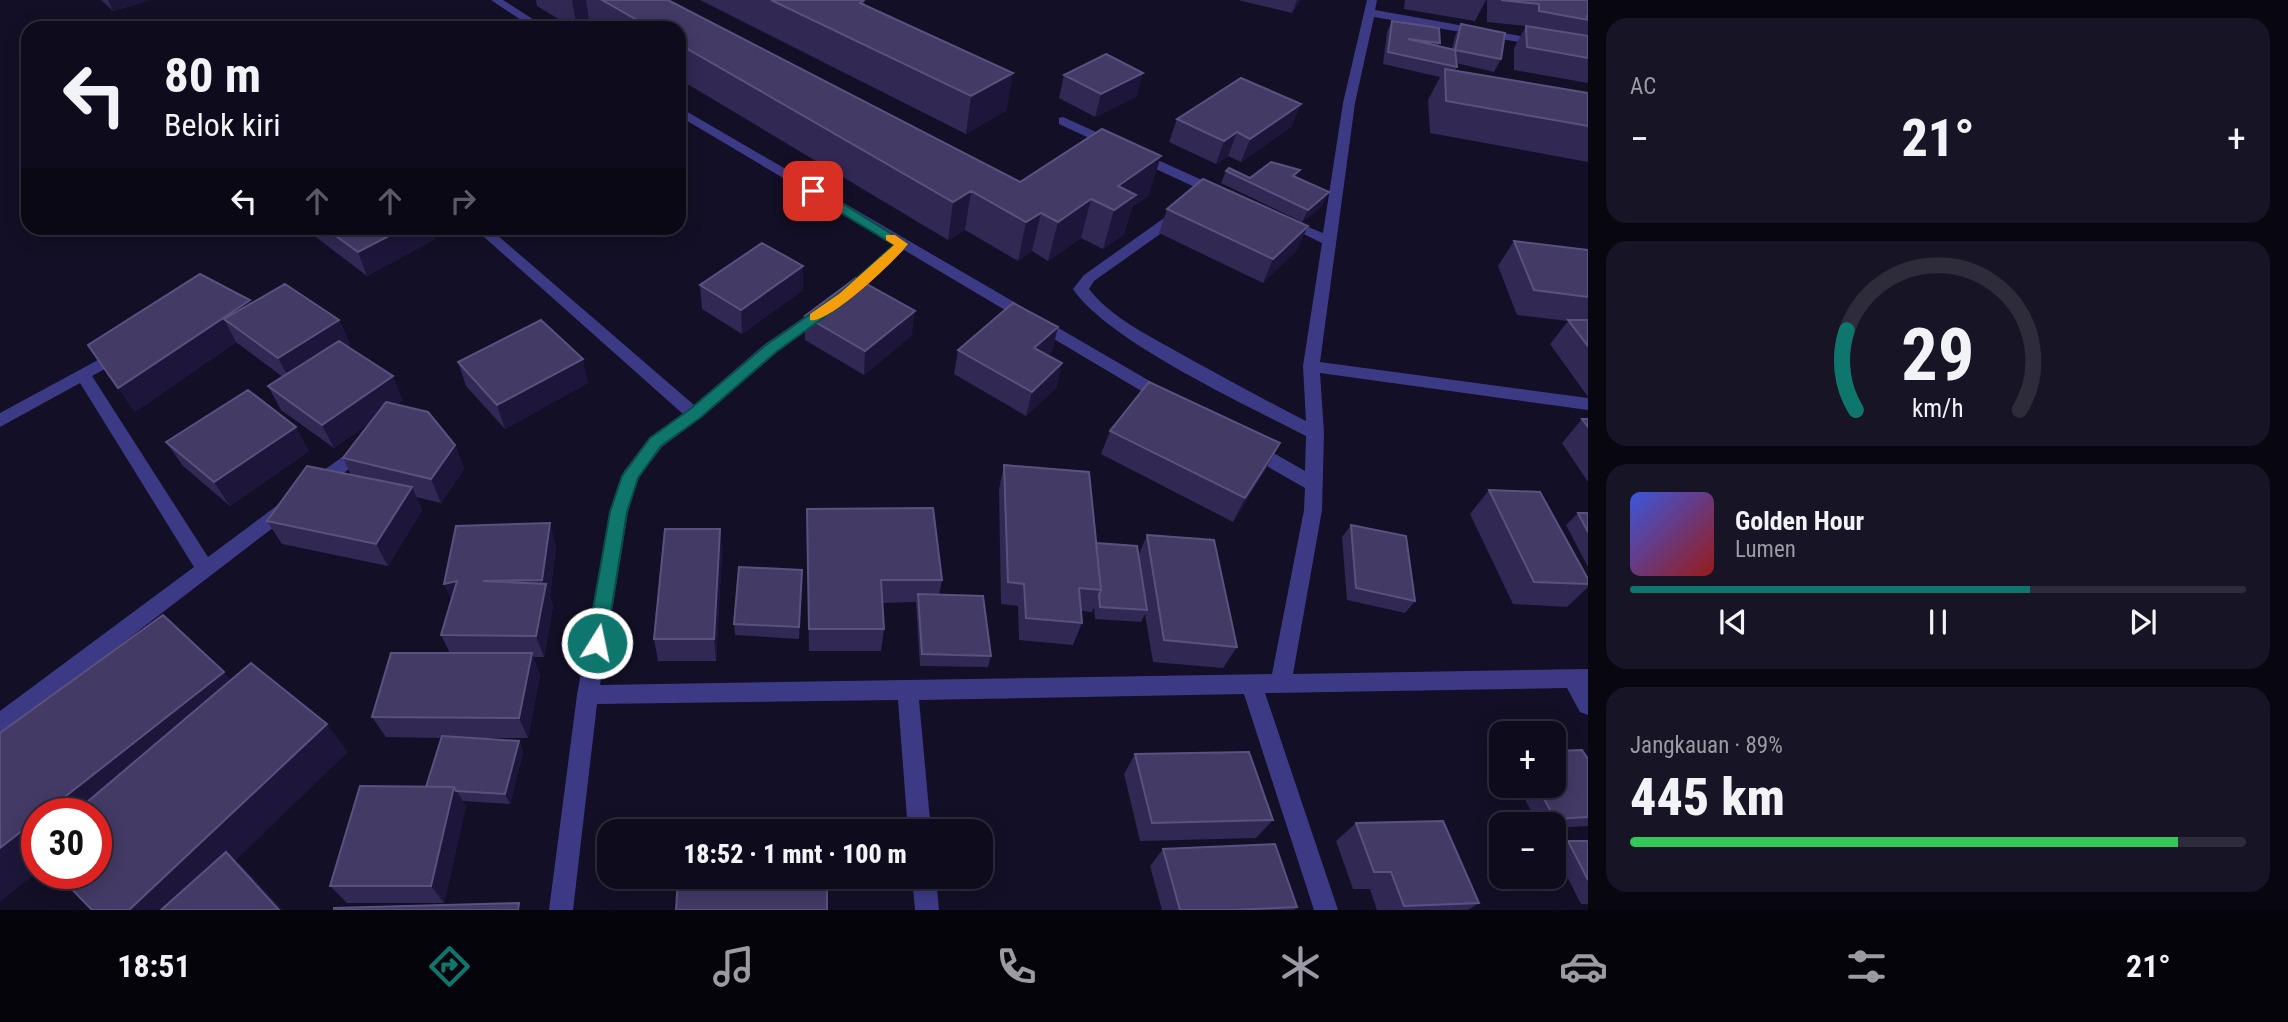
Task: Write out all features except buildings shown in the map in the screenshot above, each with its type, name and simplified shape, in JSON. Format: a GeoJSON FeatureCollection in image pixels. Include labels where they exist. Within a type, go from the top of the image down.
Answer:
{"type":"FeatureCollection","features":[{"type":"Feature","properties":{"kind":"street"},"geometry":{"type":"LineString","coordinates":[[496,0],[530,21]]}},
{"type":"Feature","properties":{"kind":"street"},"geometry":{"type":"LineString","coordinates":[[1281,681],[1313,510],[1315,433],[1311,366],[1349,103],[1371,6],[1588,51]]}},
{"type":"Feature","properties":{"kind":"street"},"geometry":{"type":"LineString","coordinates":[[686,115],[1184,409]]}},
{"type":"Feature","properties":{"kind":"street"},"geometry":{"type":"LineString","coordinates":[[1063,121],[1229,197]]}},
{"type":"Feature","properties":{"kind":"street"},"geometry":{"type":"LineString","coordinates":[[1204,187],[1195,203],[1089,278],[1082,289],[1083,298],[1095,309],[1172,355],[1315,433]]}},
{"type":"Feature","properties":{"kind":"street"},"geometry":{"type":"LineString","coordinates":[[1266,214],[1328,240]]}},
{"type":"Feature","properties":{"kind":"street"},"geometry":{"type":"LineString","coordinates":[[489,235],[695,414]]}},
{"type":"Feature","properties":{"kind":"street"},"geometry":{"type":"LineString","coordinates":[[561,910],[587,695],[619,512],[630,476],[656,442],[695,414],[771,348],[844,297],[902,244]]}},
{"type":"Feature","properties":{"kind":"street"},"geometry":{"type":"LineString","coordinates":[[0,421],[139,342]]}},
{"type":"Feature","properties":{"kind":"street"},"geometry":{"type":"LineString","coordinates":[[1311,366],[1588,404]]}},
{"type":"Feature","properties":{"kind":"street"},"geometry":{"type":"LineString","coordinates":[[82,374],[206,570]]}},
{"type":"Feature","properties":{"kind":"street"},"geometry":{"type":"LineString","coordinates":[[1231,437],[1314,485]]}},
{"type":"Feature","properties":{"kind":"street"},"geometry":{"type":"LineString","coordinates":[[0,724],[352,457]]}},
{"type":"Feature","properties":{"kind":"street"},"geometry":{"type":"LineString","coordinates":[[587,695],[908,692],[1281,681],[1580,678],[1588,705]]}},
{"type":"Feature","properties":{"kind":"street"},"geometry":{"type":"LineString","coordinates":[[1251,683],[1326,910]]}},
{"type":"Feature","properties":{"kind":"street"},"geometry":{"type":"LineString","coordinates":[[908,692],[919,819]]}},
{"type":"Feature","properties":{"kind":"street"},"geometry":{"type":"LineString","coordinates":[[925,889],[926,910]]}},
{"type":"Feature","properties":{"kind":"slow traffic"},"geometry":{"type":"LineString","coordinates":[[815,317],[844,297],[902,244],[891,237]]}},
{"type":"Feature","properties":{"kind":"route"},"geometry":{"type":"LineString","coordinates":[[597,643],[619,512],[630,476],[656,442],[695,414],[771,348],[844,297],[902,244],[813,191]]}}]}
